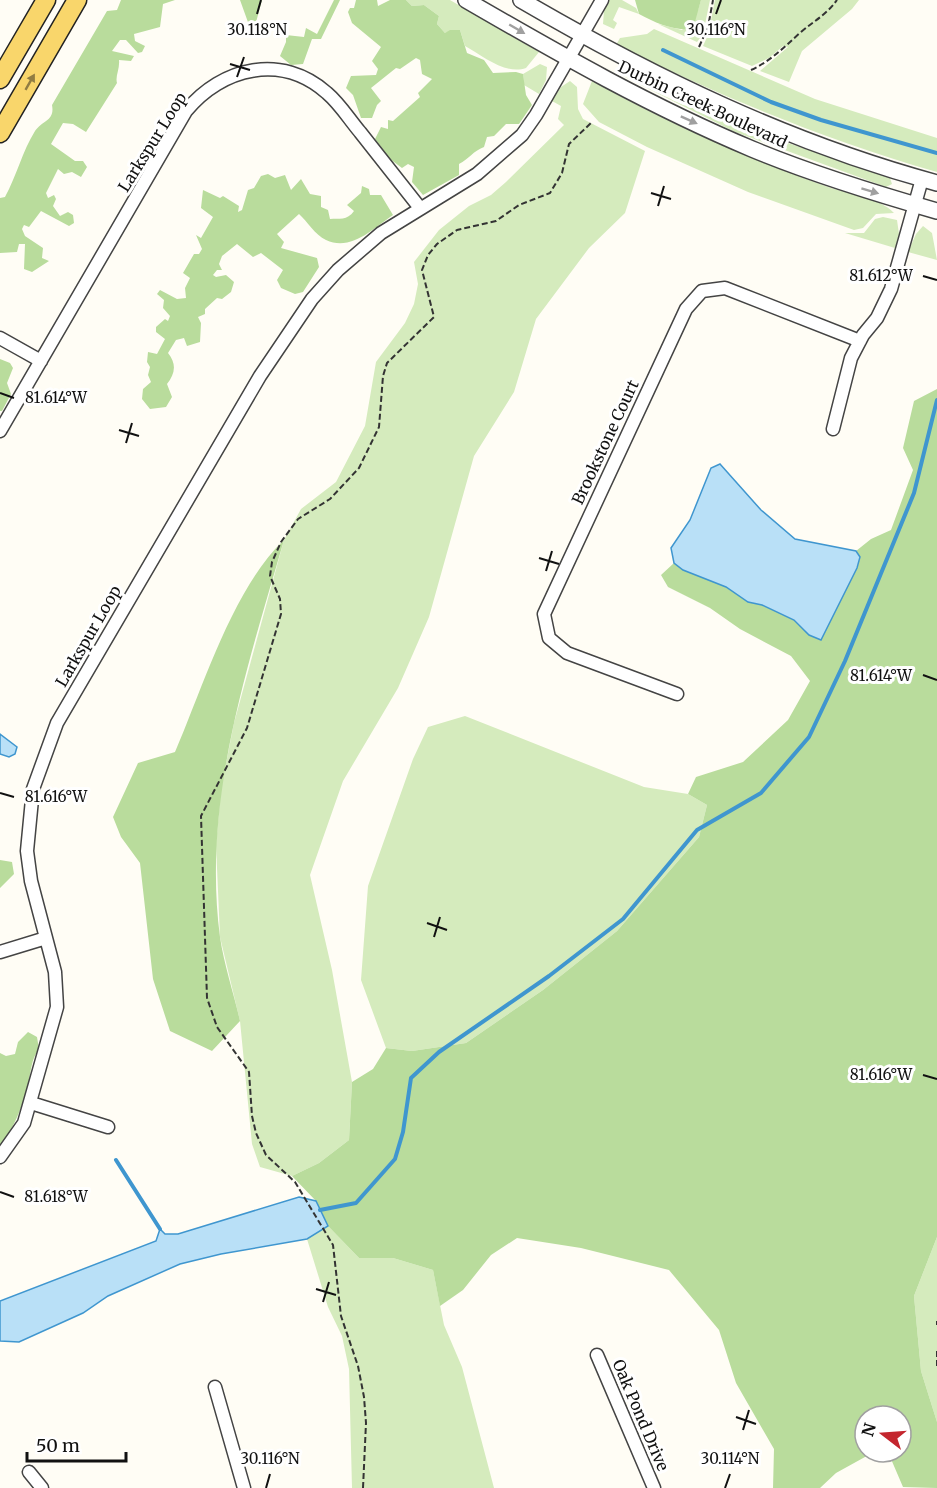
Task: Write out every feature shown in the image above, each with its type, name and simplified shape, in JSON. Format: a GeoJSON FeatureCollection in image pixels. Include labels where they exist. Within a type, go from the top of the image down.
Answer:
{"type":"FeatureCollection","features":[{"type":"Feature","properties":{"kind":"main road"},"geometry":{"type":"LineString","coordinates":[[0,79],[46,0]]}},
{"type":"Feature","properties":{"kind":"main road"},"geometry":{"type":"LineString","coordinates":[[0,133],[77,0]]}},
{"type":"Feature","properties":{"kind":"street","name":"Durbin Creek Boulevard"},"geometry":{"type":"LineString","coordinates":[[466,0],[568,58],[671,112],[751,148],[822,175],[937,210]]}},
{"type":"Feature","properties":{"kind":"street","name":"Durbin Creek Boulevard"},"geometry":{"type":"LineString","coordinates":[[521,0],[581,35],[733,111],[835,151],[930,181]]}},
{"type":"Feature","properties":{"kind":"street","name":"Larkspur Loop"},"geometry":{"type":"LineString","coordinates":[[0,1157],[17,1136],[31,1103],[57,1006],[55,972],[31,881],[28,824],[33,789],[57,723],[290,329],[312,299],[345,263],[381,233],[477,174],[522,135],[536,115],[602,0]]}},
{"type":"Feature","properties":{"kind":"street","name":"Larkspur Loop"},"geometry":{"type":"LineString","coordinates":[[0,431],[186,111],[210,87],[229,76],[250,70],[272,69],[287,72],[316,84],[339,106],[420,208]]}},
{"type":"Feature","properties":{"kind":"street"},"geometry":{"type":"LineString","coordinates":[[833,429],[845,375],[860,341],[885,304],[915,204],[930,181]]}},
{"type":"Feature","properties":{"kind":"street","name":"Brookstone Court"},"geometry":{"type":"LineString","coordinates":[[677,694],[567,653],[549,638],[544,614],[547,603],[686,309],[702,291],[725,288],[860,341]]}},
{"type":"Feature","properties":{"kind":"street"},"geometry":{"type":"LineString","coordinates":[[0,338],[41,361]]}},
{"type":"Feature","properties":{"kind":"street"},"geometry":{"type":"LineString","coordinates":[[0,952],[46,938]]}},
{"type":"Feature","properties":{"kind":"street"},"geometry":{"type":"LineString","coordinates":[[31,1103],[108,1127]]}},
{"type":"Feature","properties":{"kind":"street","name":"Oak Pond Drive"},"geometry":{"type":"LineString","coordinates":[[597,1355],[654,1488]]}},
{"type":"Feature","properties":{"kind":"street"},"geometry":{"type":"LineString","coordinates":[[215,1387],[244,1488]]}},
{"type":"Feature","properties":{"kind":"street"},"geometry":{"type":"LineString","coordinates":[[29,1472],[42,1488]]}},
{"type":"Feature","properties":{"kind":"path"},"geometry":{"type":"LineString","coordinates":[[699,47],[708,27],[713,0]]}},
{"type":"Feature","properties":{"kind":"path"},"geometry":{"type":"LineString","coordinates":[[751,70],[774,57],[803,31],[825,16],[837,0]]}},
{"type":"Feature","properties":{"kind":"path"},"geometry":{"type":"LineString","coordinates":[[363,1488],[366,1423],[364,1397],[358,1366],[340,1316],[333,1245],[295,1182],[266,1155],[256,1133],[252,1116],[249,1072],[217,1026],[207,998],[201,816],[247,728],[281,614],[280,598],[270,576],[272,562],[291,526],[330,499],[347,483],[372,444],[379,427],[382,376],[387,363],[434,316],[434,306],[422,276],[428,255],[436,244],[457,230],[496,220],[519,205],[550,193],[562,173],[569,144],[592,122]]}},
{"type":"Feature","properties":{"kind":"path"},"geometry":{"type":"LineString","coordinates":[[937,1351],[937,1366]]}},
{"type":"Feature","properties":{"kind":"green space"},"geometry":{"type":"Polygon","coordinates":[[[121,0],[175,0],[163,4],[160,27],[134,34],[135,41],[145,46],[142,52],[138,53],[126,40],[120,40],[112,51],[134,56],[131,61],[119,60],[117,83],[86,132],[73,124],[63,123],[51,144],[75,161],[83,161],[87,167],[81,177],[72,172],[64,174],[58,169],[46,193],[48,198],[54,195],[56,199],[53,206],[60,216],[68,212],[73,215],[74,223],[69,226],[41,211],[29,227],[24,225],[22,229],[25,236],[43,248],[42,258],[49,261],[32,272],[24,269],[25,244],[19,244],[17,252],[0,253],[0,198],[5,197],[30,139],[38,127],[52,114],[52,105],[107,11],[117,10],[121,0]]]}},
{"type":"Feature","properties":{"kind":"green space"},"geometry":{"type":"Polygon","coordinates":[[[240,0],[262,0],[255,26],[249,25],[240,0]]]}},
{"type":"Feature","properties":{"kind":"green space"},"geometry":{"type":"Polygon","coordinates":[[[334,0],[340,0],[321,39],[312,39],[303,64],[291,65],[280,56],[286,42],[286,35],[304,37],[306,28],[317,34],[334,0]]]}},
{"type":"Feature","properties":{"kind":"green space"},"geometry":{"type":"Polygon","coordinates":[[[356,0],[377,0],[378,6],[390,0],[406,0],[412,6],[424,5],[439,16],[437,24],[445,33],[450,30],[460,30],[467,53],[484,60],[493,73],[523,74],[526,95],[532,105],[519,124],[506,124],[494,136],[487,137],[484,147],[459,164],[459,175],[423,195],[412,182],[414,167],[408,164],[402,168],[390,159],[375,139],[381,127],[388,129],[388,120],[393,121],[420,97],[418,93],[432,79],[422,74],[420,60],[416,58],[400,69],[396,68],[371,88],[381,101],[372,118],[361,118],[353,95],[346,88],[351,76],[376,75],[378,69],[372,61],[381,47],[352,23],[348,12],[350,8],[354,8],[356,0]]]}},
{"type":"Feature","properties":{"kind":"green space"},"geometry":{"type":"Polygon","coordinates":[[[406,0],[450,0],[539,52],[526,68],[502,67],[465,46],[460,30],[445,33],[437,24],[439,16],[424,5],[412,6],[406,0]]]}},
{"type":"Feature","properties":{"kind":"green space"},"geometry":{"type":"Polygon","coordinates":[[[609,0],[622,0],[636,8],[639,14],[619,7],[613,20],[617,23],[614,29],[603,24],[604,11],[609,0]]]}},
{"type":"Feature","properties":{"kind":"green space"},"geometry":{"type":"Polygon","coordinates":[[[635,0],[701,0],[693,29],[679,29],[665,26],[639,14],[635,0]]]}},
{"type":"Feature","properties":{"kind":"green space"},"geometry":{"type":"Polygon","coordinates":[[[701,0],[710,0],[703,34],[697,42],[658,24],[682,30],[698,10],[701,0]]]}},
{"type":"Feature","properties":{"kind":"green space"},"geometry":{"type":"Polygon","coordinates":[[[715,0],[859,0],[852,9],[802,51],[789,82],[760,71],[788,47],[783,46],[769,58],[752,66],[703,46],[708,35],[715,0]]]}},
{"type":"Feature","properties":{"kind":"green space"},"geometry":{"type":"Polygon","coordinates":[[[654,29],[815,99],[937,138],[937,172],[854,146],[774,116],[616,45],[620,38],[647,34],[654,29]]]}},
{"type":"Feature","properties":{"kind":"green space"},"geometry":{"type":"Polygon","coordinates":[[[540,64],[547,67],[546,80],[539,94],[524,85],[523,74],[540,64]]]}},
{"type":"Feature","properties":{"kind":"green space"},"geometry":{"type":"Polygon","coordinates":[[[603,66],[683,105],[719,114],[788,143],[890,178],[892,184],[886,187],[735,132],[603,66]]]}},
{"type":"Feature","properties":{"kind":"green space"},"geometry":{"type":"Polygon","coordinates":[[[570,81],[577,87],[578,109],[583,119],[645,151],[625,213],[589,248],[536,319],[514,392],[474,456],[429,617],[398,688],[343,781],[310,875],[332,970],[352,1082],[349,1140],[319,1163],[292,1176],[260,1167],[252,1144],[240,1021],[220,937],[216,845],[221,789],[234,723],[284,540],[301,509],[336,482],[365,426],[376,362],[405,323],[414,304],[418,284],[414,262],[439,230],[469,206],[491,195],[564,125],[558,119],[561,106],[552,101],[561,87],[570,81]]]}},
{"type":"Feature","properties":{"kind":"green space"},"geometry":{"type":"Polygon","coordinates":[[[592,81],[709,139],[800,177],[873,200],[894,213],[876,214],[863,228],[854,230],[748,192],[647,147],[599,122],[583,104],[592,81]]]}},
{"type":"Feature","properties":{"kind":"green space"},"geometry":{"type":"Polygon","coordinates":[[[268,174],[275,178],[285,175],[291,190],[301,179],[310,194],[321,196],[321,207],[328,210],[330,219],[349,216],[354,211],[347,205],[361,193],[362,186],[369,189],[370,195],[381,195],[393,215],[362,237],[344,243],[335,243],[318,235],[299,214],[277,234],[284,242],[281,248],[317,258],[319,267],[303,292],[295,294],[281,288],[277,280],[283,270],[261,253],[253,257],[237,244],[222,256],[219,264],[222,270],[217,270],[213,275],[216,277],[226,275],[234,282],[231,292],[222,299],[217,298],[205,309],[205,314],[198,317],[201,323],[200,342],[187,346],[184,338],[176,340],[168,353],[174,365],[172,376],[167,384],[172,397],[166,407],[150,409],[142,399],[143,389],[151,382],[148,375],[150,367],[147,362],[148,352],[157,354],[165,339],[156,332],[156,327],[165,319],[168,321],[170,316],[163,308],[164,300],[157,294],[160,290],[177,299],[186,298],[185,288],[190,278],[183,273],[194,254],[199,254],[202,249],[196,235],[201,238],[213,217],[201,208],[203,190],[220,198],[223,196],[239,206],[238,212],[242,210],[248,190],[254,188],[261,176],[268,174]]]}},
{"type":"Feature","properties":{"kind":"green space"},"geometry":{"type":"Polygon","coordinates":[[[883,217],[897,220],[899,234],[895,248],[845,233],[864,233],[875,219],[883,217]]]}},
{"type":"Feature","properties":{"kind":"green space"},"geometry":{"type":"Polygon","coordinates":[[[923,226],[932,233],[937,260],[908,252],[916,234],[923,226]]]}},
{"type":"Feature","properties":{"kind":"green space"},"geometry":{"type":"Polygon","coordinates":[[[0,359],[10,363],[13,368],[7,383],[11,394],[2,411],[0,411],[0,359]]]}},
{"type":"Feature","properties":{"kind":"green space"},"geometry":{"type":"Polygon","coordinates":[[[937,389],[937,1237],[914,1296],[921,1371],[937,1422],[937,1488],[903,1487],[893,1464],[913,1464],[913,1404],[853,1404],[853,1464],[836,1473],[820,1488],[773,1488],[774,1449],[736,1383],[719,1330],[669,1270],[581,1248],[517,1238],[491,1255],[463,1290],[440,1306],[433,1270],[393,1258],[359,1258],[328,1226],[316,1201],[292,1176],[319,1163],[349,1140],[352,1082],[373,1069],[386,1048],[412,1051],[466,1043],[543,990],[617,931],[699,837],[707,805],[688,794],[696,777],[743,762],[788,720],[810,681],[791,656],[740,629],[710,608],[668,587],[661,575],[674,563],[683,570],[726,587],[748,602],[762,605],[794,620],[809,635],[821,640],[858,565],[860,557],[856,551],[871,539],[891,530],[913,470],[903,448],[914,401],[937,389]]]}},
{"type":"Feature","properties":{"kind":"green space"},"geometry":{"type":"Polygon","coordinates":[[[284,540],[243,686],[231,736],[223,785],[217,836],[216,886],[220,937],[240,1021],[212,1051],[170,1031],[153,979],[140,863],[121,837],[113,817],[138,763],[175,752],[234,611],[249,584],[284,540]]]}},
{"type":"Feature","properties":{"kind":"green space"},"geometry":{"type":"Polygon","coordinates":[[[465,716],[644,787],[688,794],[707,805],[699,837],[617,931],[543,990],[466,1043],[412,1051],[386,1048],[361,980],[368,886],[413,759],[428,727],[465,716]]]}},
{"type":"Feature","properties":{"kind":"green space"},"geometry":{"type":"Polygon","coordinates":[[[0,860],[12,862],[14,874],[0,888],[0,860]]]}},
{"type":"Feature","properties":{"kind":"green space"},"geometry":{"type":"Polygon","coordinates":[[[28,1032],[37,1037],[39,1049],[33,1061],[28,1085],[17,1116],[0,1145],[0,1053],[6,1056],[15,1054],[18,1042],[28,1032]]]}},
{"type":"Feature","properties":{"kind":"green space"},"geometry":{"type":"Polygon","coordinates":[[[328,1226],[359,1258],[393,1258],[433,1270],[444,1325],[462,1367],[494,1488],[352,1488],[349,1369],[342,1336],[328,1307],[307,1239],[328,1226]]]}},
{"type":"Feature","properties":{"kind":"green space"},"geometry":{"type":"Polygon","coordinates":[[[937,1237],[937,1422],[921,1371],[914,1296],[937,1237]]]}},
{"type":"Feature","properties":{"kind":"water"},"geometry":{"type":"Polygon","coordinates":[[[720,464],[761,510],[795,539],[856,551],[860,557],[857,568],[821,640],[809,635],[794,620],[762,605],[748,602],[726,587],[683,570],[674,563],[671,548],[690,520],[711,468],[720,464]]]}},
{"type":"Feature","properties":{"kind":"water"},"geometry":{"type":"Polygon","coordinates":[[[0,734],[17,747],[15,754],[9,757],[0,754],[0,734]]]}},
{"type":"Feature","properties":{"kind":"water"},"geometry":{"type":"Polygon","coordinates":[[[299,1197],[316,1201],[328,1226],[307,1239],[221,1254],[180,1264],[108,1296],[83,1313],[19,1342],[0,1341],[0,1301],[156,1241],[160,1229],[165,1234],[178,1234],[299,1197]]]}},
{"type":"Feature","properties":{"kind":"waterway"},"geometry":{"type":"LineString","coordinates":[[663,50],[771,102],[821,120],[937,153]]}},
{"type":"Feature","properties":{"kind":"waterway"},"geometry":{"type":"LineString","coordinates":[[320,1210],[356,1203],[395,1159],[403,1132],[411,1078],[439,1052],[549,976],[623,919],[697,830],[761,793],[809,737],[845,661],[914,493],[937,400]]}},
{"type":"Feature","properties":{"kind":"waterway"},"geometry":{"type":"LineString","coordinates":[[116,1160],[160,1229]]}}]}
